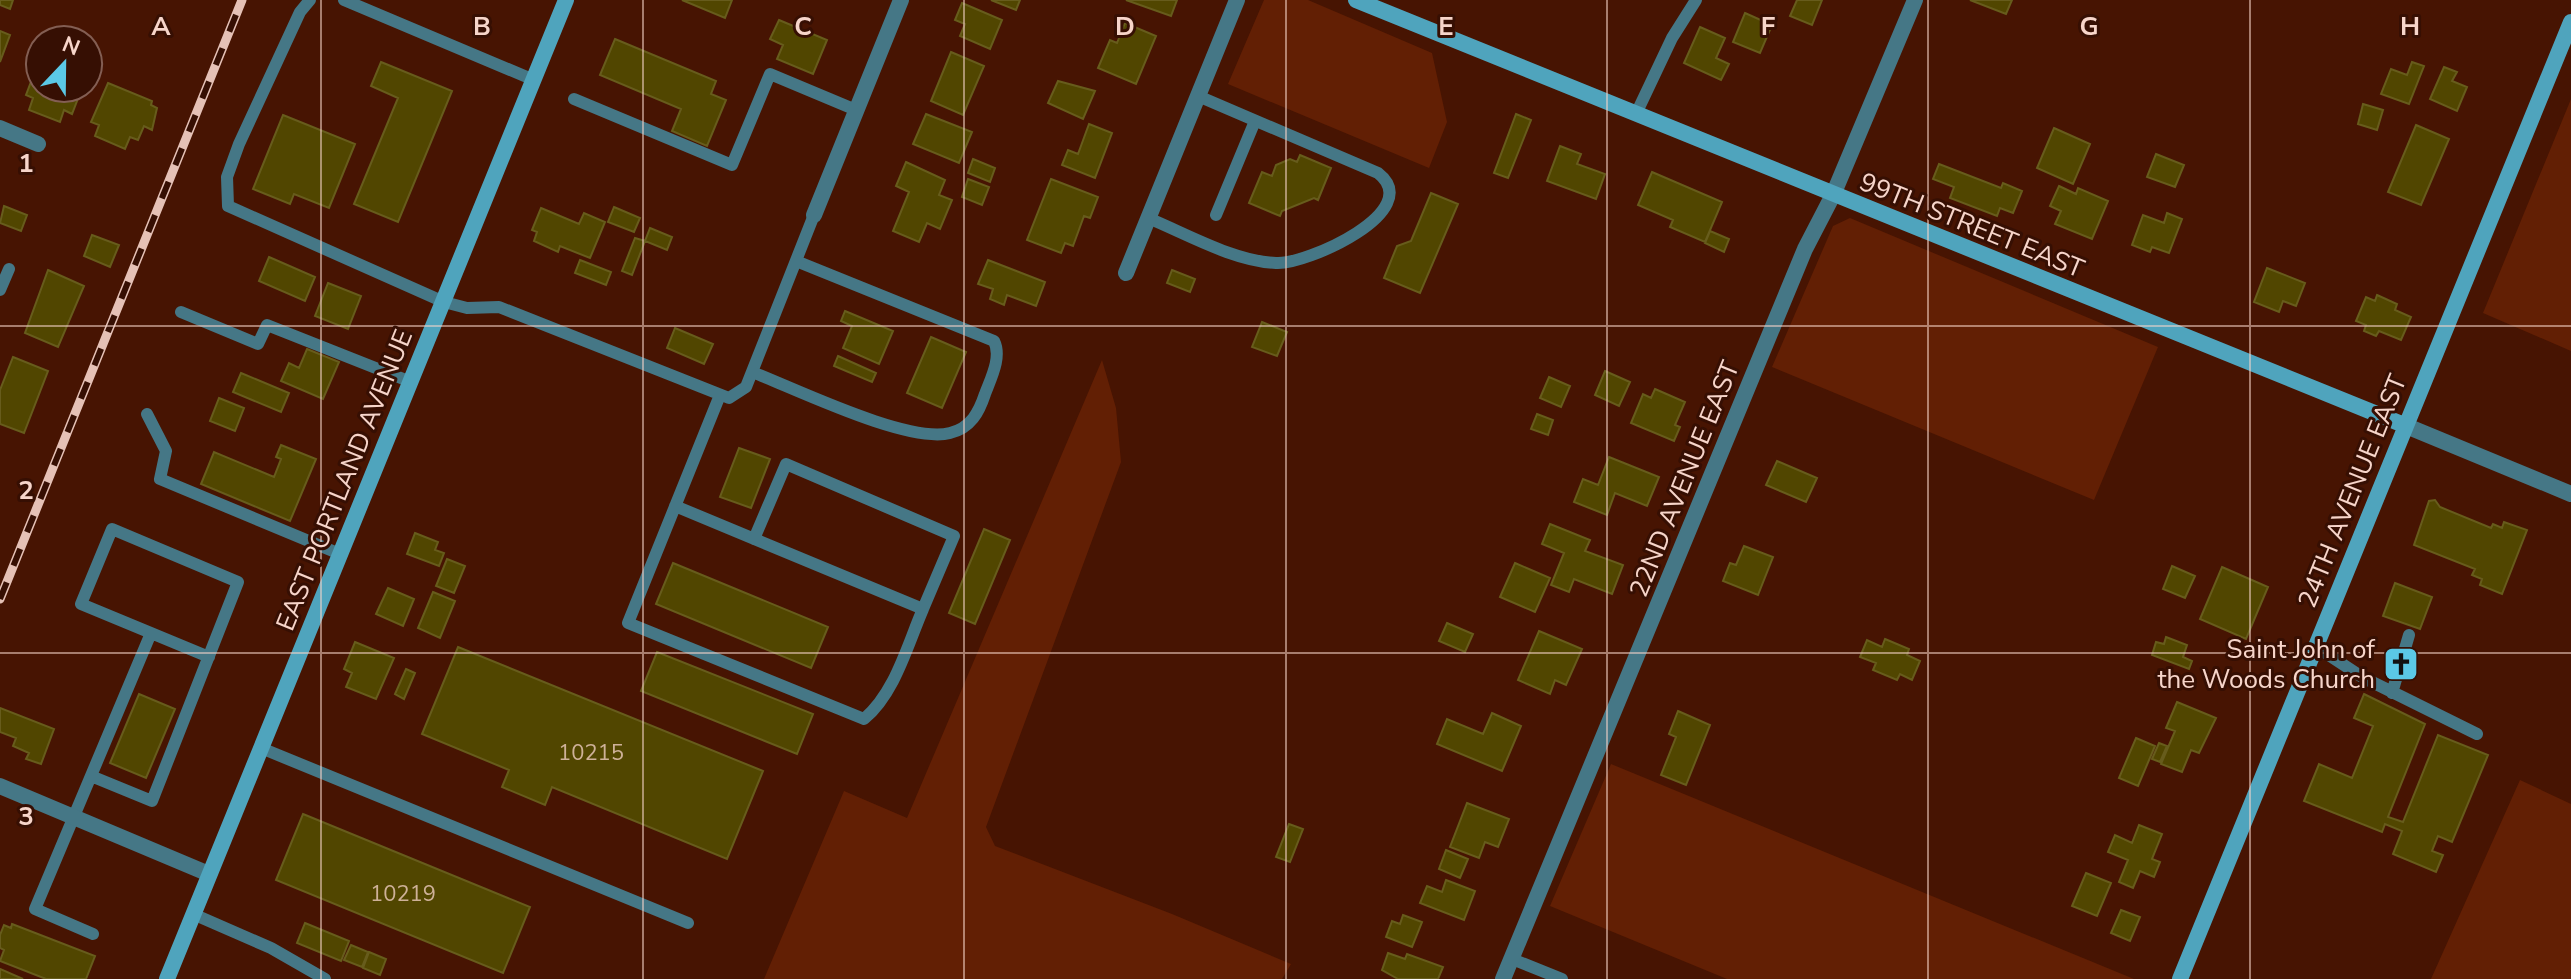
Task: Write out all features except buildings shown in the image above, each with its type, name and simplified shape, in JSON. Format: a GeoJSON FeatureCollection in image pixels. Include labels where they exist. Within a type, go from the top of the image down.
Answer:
{"type":"FeatureCollection","features":[{"type":"Feature","properties":{"kind":"street","name":"EAST PORTLAND AVENUE"},"geometry":{"type":"LineString","coordinates":[[167,979],[566,0]]}},
{"type":"Feature","properties":{"kind":"street"},"geometry":{"type":"LineString","coordinates":[[814,215],[901,0]]}},
{"type":"Feature","properties":{"kind":"street"},"geometry":{"type":"LineString","coordinates":[[1126,273],[1237,0]]}},
{"type":"Feature","properties":{"kind":"street","name":"22ND AVENUE EAST"},"geometry":{"type":"LineString","coordinates":[[1503,979],[1805,249],[1833,195],[1915,0]]}},
{"type":"Feature","properties":{"kind":"street","name":"99TH STREET EAST"},"geometry":{"type":"LineString","coordinates":[[1366,2],[2571,494]]}},
{"type":"Feature","properties":{"kind":"street","name":"24TH AVENUE EAST"},"geometry":{"type":"LineString","coordinates":[[2180,979],[2571,22]]}},
{"type":"Feature","properties":{"kind":"street"},"geometry":{"type":"LineString","coordinates":[[0,128],[38,144]]}},
{"type":"Feature","properties":{"kind":"street"},"geometry":{"type":"LineString","coordinates":[[0,786],[209,874]]}},
{"type":"Feature","properties":{"kind":"lane"},"geometry":{"type":"LineString","coordinates":[[310,0],[300,12],[239,144],[227,177],[228,206],[444,302],[467,308],[499,307],[729,398],[746,387],[814,215]]}},
{"type":"Feature","properties":{"kind":"lane"},"geometry":{"type":"LineString","coordinates":[[344,0],[534,80]]}},
{"type":"Feature","properties":{"kind":"lane"},"geometry":{"type":"LineString","coordinates":[[1636,114],[1672,38],[1696,0]]}},
{"type":"Feature","properties":{"kind":"lane"},"geometry":{"type":"LineString","coordinates":[[574,99],[732,165],[770,74],[856,110]]}},
{"type":"Feature","properties":{"kind":"lane"},"geometry":{"type":"LineString","coordinates":[[1148,218],[1246,257],[1274,263],[1300,259],[1357,234],[1378,217],[1390,191],[1387,180],[1198,96]]}},
{"type":"Feature","properties":{"kind":"lane"},"geometry":{"type":"LineString","coordinates":[[1216,215],[1255,121]]}},
{"type":"Feature","properties":{"kind":"lane"},"geometry":{"type":"LineString","coordinates":[[752,372],[902,430],[930,435],[951,433],[964,427],[980,409],[997,355],[994,341],[796,261]]}},
{"type":"Feature","properties":{"kind":"lane"},"geometry":{"type":"LineString","coordinates":[[0,290],[9,269]]}},
{"type":"Feature","properties":{"kind":"lane"},"geometry":{"type":"LineString","coordinates":[[181,312],[258,344],[267,325],[411,382]]}},
{"type":"Feature","properties":{"kind":"lane"},"geometry":{"type":"LineString","coordinates":[[720,395],[628,623],[864,719],[883,698],[954,536],[786,464],[754,539]]}},
{"type":"Feature","properties":{"kind":"lane"},"geometry":{"type":"LineString","coordinates":[[147,414],[166,451],[160,479],[340,554]]}},
{"type":"Feature","properties":{"kind":"lane"},"geometry":{"type":"LineString","coordinates":[[675,506],[923,609]]}},
{"type":"Feature","properties":{"kind":"lane"},"geometry":{"type":"LineString","coordinates":[[91,776],[152,801],[209,657],[238,582],[112,529],[81,604],[209,657]]}},
{"type":"Feature","properties":{"kind":"lane"},"geometry":{"type":"LineString","coordinates":[[93,934],[35,909],[151,633]]}},
{"type":"Feature","properties":{"kind":"lane"},"geometry":{"type":"LineString","coordinates":[[2392,693],[2409,635]]}},
{"type":"Feature","properties":{"kind":"lane"},"geometry":{"type":"LineString","coordinates":[[2315,646],[2392,693],[2477,734]]}},
{"type":"Feature","properties":{"kind":"lane"},"geometry":{"type":"LineString","coordinates":[[261,748],[688,923]]}},
{"type":"Feature","properties":{"kind":"lane"},"geometry":{"type":"LineString","coordinates":[[193,914],[271,948],[325,979]]}},
{"type":"Feature","properties":{"kind":"lane"},"geometry":{"type":"LineString","coordinates":[[1512,959],[1562,979]]}},
{"type":"Feature","properties":{"kind":"shaded area"},"geometry":{"type":"Polygon","coordinates":[[[1264,0],[1308,0],[1432,53],[1447,122],[1429,168],[1228,84],[1264,0]]]}},
{"type":"Feature","properties":{"kind":"shaded area"},"geometry":{"type":"Polygon","coordinates":[[[2571,99],[2571,351],[2483,313],[2571,99]]]}},
{"type":"Feature","properties":{"kind":"shaded area"},"geometry":{"type":"Polygon","coordinates":[[[1850,218],[2158,347],[2094,500],[1772,367],[1833,226],[1850,218]]]}},
{"type":"Feature","properties":{"kind":"shaded area"},"geometry":{"type":"Polygon","coordinates":[[[1102,360],[1116,408],[1121,462],[986,827],[995,846],[1291,964],[1282,979],[764,979],[844,791],[907,818],[1102,360]]]}},
{"type":"Feature","properties":{"kind":"shaded area"},"geometry":{"type":"Polygon","coordinates":[[[1611,764],[2134,979],[1727,979],[1550,906],[1611,764]]]}},
{"type":"Feature","properties":{"kind":"shaded area"},"geometry":{"type":"Polygon","coordinates":[[[2520,780],[2571,804],[2571,979],[2431,979],[2520,780]]]}},
{"type":"Feature","properties":{"kind":"railway"},"geometry":{"type":"LineString","coordinates":[[0,599],[242,0]]}},
{"type":"Feature","properties":{"kind":"place","name":"Saint John of the Woods Church"},"geometry":{"type":"Point","coordinates":[2401,664]}}]}
